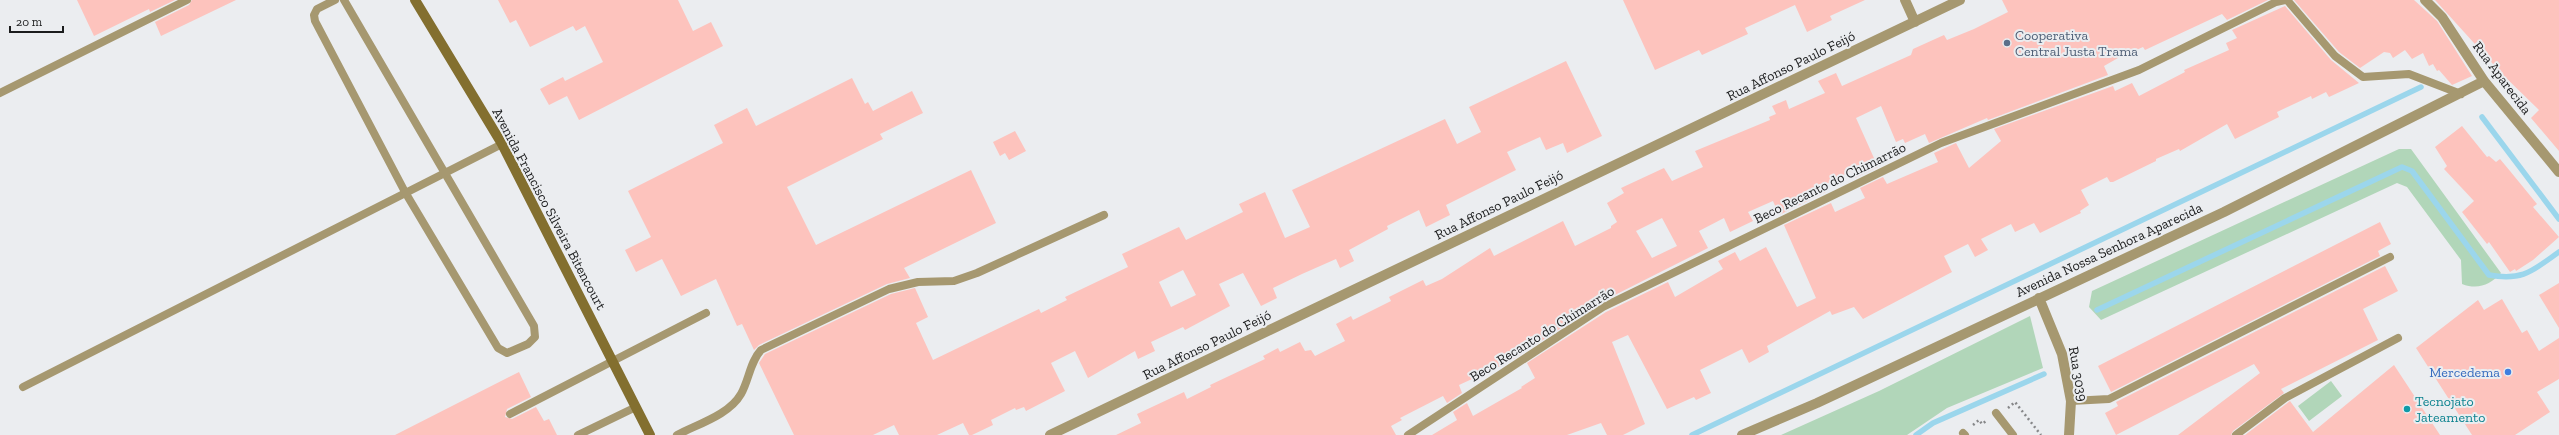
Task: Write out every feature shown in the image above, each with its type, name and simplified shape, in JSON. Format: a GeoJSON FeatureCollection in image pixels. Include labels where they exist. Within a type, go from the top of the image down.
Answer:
{"type":"FeatureCollection","features":[{"type":"Feature","properties":{"kind":"main road","name":"Avenida Francisco Silveira Bitencourt"},"geometry":{"type":"LineString","coordinates":[[415,0],[502,144],[650,435]]}},
{"type":"Feature","properties":{"kind":"street"},"geometry":{"type":"LineString","coordinates":[[1905,0],[1916,22]]}},
{"type":"Feature","properties":{"kind":"street","name":"Rua Affonso Paulo Feijó"},"geometry":{"type":"LineString","coordinates":[[1050,435],[1960,0]]}},
{"type":"Feature","properties":{"kind":"street","name":"Rua Aparecida"},"geometry":{"type":"LineString","coordinates":[[2424,0],[2442,17],[2484,81],[2559,172]]}},
{"type":"Feature","properties":{"kind":"street","name":"Avenida Nossa Senhora Aparecida"},"geometry":{"type":"LineString","coordinates":[[1742,435],[1817,402],[2224,212],[2484,81]]}},
{"type":"Feature","properties":{"kind":"street","name":"Rua 3039"},"geometry":{"type":"LineString","coordinates":[[2039,298],[2062,354],[2071,401],[2069,435]]}},
{"type":"Feature","properties":{"kind":"lane"},"geometry":{"type":"LineString","coordinates":[[0,93],[187,0]]}},
{"type":"Feature","properties":{"kind":"lane"},"geometry":{"type":"LineString","coordinates":[[335,0],[317,10],[314,15],[315,21],[405,192],[498,348],[507,353],[528,344],[535,337],[534,326],[344,0]]}},
{"type":"Feature","properties":{"kind":"lane","name":"Beco Recanto do Chimarrão"},"geometry":{"type":"LineString","coordinates":[[1408,435],[1603,307],[1941,143],[2139,70],[2276,2],[2286,0],[2335,56],[2363,77],[2410,74],[2460,94]]}},
{"type":"Feature","properties":{"kind":"lane"},"geometry":{"type":"LineString","coordinates":[[23,387],[502,144]]}},
{"type":"Feature","properties":{"kind":"lane"},"geometry":{"type":"LineString","coordinates":[[677,435],[730,408],[740,395],[755,357],[761,350],[889,289],[918,282],[954,281],[977,274],[1104,215]]}},
{"type":"Feature","properties":{"kind":"lane"},"geometry":{"type":"LineString","coordinates":[[2071,401],[2109,399],[2390,258]]}},
{"type":"Feature","properties":{"kind":"lane"},"geometry":{"type":"LineString","coordinates":[[510,414],[613,363],[706,313]]}},
{"type":"Feature","properties":{"kind":"lane"},"geometry":{"type":"LineString","coordinates":[[2236,435],[2286,398],[2398,338]]}},
{"type":"Feature","properties":{"kind":"lane"},"geometry":{"type":"LineString","coordinates":[[578,435],[587,433],[636,407]]}},
{"type":"Feature","properties":{"kind":"lane"},"geometry":{"type":"LineString","coordinates":[[1996,413],[2013,435]]}},
{"type":"Feature","properties":{"kind":"green space"},"geometry":{"type":"Polygon","coordinates":[[[2399,149],[2411,149],[2501,273],[2493,281],[2478,286],[2468,286],[2462,284],[2461,260],[2407,187],[2397,183],[2101,320],[2089,307],[2092,291],[2399,149]]]}},
{"type":"Feature","properties":{"kind":"green space"},"geometry":{"type":"Polygon","coordinates":[[[2030,316],[2043,368],[1947,408],[1907,435],[1781,435],[1879,391],[2030,316]]]}},
{"type":"Feature","properties":{"kind":"green space"},"geometry":{"type":"Polygon","coordinates":[[[2331,381],[2342,396],[2309,421],[2298,406],[2331,381]]]}},
{"type":"Feature","properties":{"kind":"building"},"geometry":{"type":"Polygon","coordinates":[[[77,0],[175,0],[150,12],[149,9],[94,36],[77,0]]]}},
{"type":"Feature","properties":{"kind":"building"},"geometry":{"type":"Polygon","coordinates":[[[192,0],[236,0],[161,36],[155,22],[189,5],[192,0]]]}},
{"type":"Feature","properties":{"kind":"building"},"geometry":{"type":"Polygon","coordinates":[[[498,0],[678,0],[693,31],[711,22],[723,46],[579,120],[567,96],[549,105],[540,89],[563,77],[565,81],[603,62],[585,26],[576,31],[573,26],[530,47],[516,20],[510,23],[498,0]]]}},
{"type":"Feature","properties":{"kind":"building"},"geometry":{"type":"Polygon","coordinates":[[[1623,0],[1865,0],[1830,16],[1832,20],[1807,32],[1795,5],[1745,28],[1748,34],[1702,55],[1699,50],[1655,70],[1623,0]]]}},
{"type":"Feature","properties":{"kind":"building"},"geometry":{"type":"Polygon","coordinates":[[[2002,0],[2268,0],[2227,20],[2222,14],[2145,50],[2143,47],[2118,58],[2104,66],[2108,75],[1988,120],[1987,118],[1929,143],[1925,134],[1905,143],[1903,139],[1896,142],[1881,106],[1856,118],[1878,167],[1855,178],[1851,171],[1823,186],[1826,192],[1779,215],[1773,201],[1748,212],[1753,221],[1730,232],[1724,218],[1699,231],[1708,248],[1601,302],[1509,362],[1459,385],[1462,393],[1447,403],[1443,396],[1400,418],[1402,420],[1391,426],[1396,435],[1116,435],[1141,423],[1137,414],[1184,392],[1187,399],[1211,387],[1210,385],[1265,359],[1263,356],[1278,348],[1280,352],[1300,342],[1305,351],[1311,350],[1315,356],[1345,341],[1336,324],[1351,316],[1353,320],[1391,301],[1389,297],[1423,280],[1426,286],[1442,279],[1490,248],[1494,256],[1563,221],[1575,246],[1611,228],[1611,226],[1617,222],[1607,203],[1624,193],[1621,188],[1664,168],[1672,181],[1703,167],[1695,151],[1770,120],[1769,117],[1776,114],[1772,106],[1786,100],[1789,109],[1825,93],[1818,81],[1836,73],[1842,86],[1911,55],[1913,49],[1944,35],[1947,40],[1974,29],[2008,12],[2002,0]],[[1662,218],[1636,231],[1652,258],[1677,246],[1662,218]]]}},
{"type":"Feature","properties":{"kind":"building"},"geometry":{"type":"Polygon","coordinates":[[[2294,0],[2414,0],[2437,21],[2472,76],[2452,85],[2439,70],[2437,71],[2433,64],[2429,66],[2423,53],[2412,59],[2405,50],[2393,58],[2390,53],[2384,52],[2360,68],[2339,52],[2294,0]]]}},
{"type":"Feature","properties":{"kind":"building"},"geometry":{"type":"Polygon","coordinates":[[[2435,0],[2559,0],[2559,151],[2531,118],[2539,110],[2503,75],[2435,0]]]}},
{"type":"Feature","properties":{"kind":"building"},"geometry":{"type":"Polygon","coordinates":[[[2285,6],[2331,60],[2359,83],[2329,97],[2326,92],[2312,99],[2311,96],[2277,112],[2279,117],[2235,139],[2227,124],[2180,151],[2179,149],[2156,159],[2156,161],[2113,182],[2110,182],[2107,177],[2081,190],[2089,205],[2080,211],[2081,213],[2040,233],[2034,223],[2015,232],[2011,224],[1981,239],[1988,250],[1975,257],[1968,244],[1944,256],[1952,272],[1863,319],[1854,307],[1832,315],[1830,311],[1767,346],[1769,352],[1749,363],[1742,349],[1700,370],[1711,393],[1696,400],[1694,397],[1667,409],[1628,335],[1612,342],[1645,424],[1623,435],[1607,435],[1601,423],[1567,435],[1432,435],[1457,420],[1453,412],[1467,403],[1473,416],[1522,388],[1521,387],[1535,378],[1527,363],[1606,312],[1668,282],[1675,297],[1723,269],[1718,261],[1735,252],[1740,261],[1766,247],[1797,307],[1816,298],[1784,225],[1831,203],[1835,212],[1865,198],[1860,188],[1883,177],[1887,184],[1938,162],[1934,153],[1956,143],[1969,168],[2001,141],[1994,129],[2113,86],[2115,91],[2132,83],[2139,96],[2185,72],[2184,70],[2229,50],[2226,43],[2237,38],[2232,30],[2285,6]]]}},
{"type":"Feature","properties":{"kind":"building"},"geometry":{"type":"Polygon","coordinates":[[[1566,61],[1602,136],[1567,153],[1563,143],[1546,150],[1540,137],[1507,152],[1516,170],[1446,205],[1450,215],[1426,227],[1419,210],[1387,226],[1388,229],[1349,250],[1354,261],[1340,268],[1336,259],[1273,288],[1277,298],[1261,306],[1243,273],[1219,284],[1230,306],[1185,330],[1183,327],[1151,342],[1155,351],[1138,359],[1135,351],[1088,378],[1075,351],[1051,363],[1065,391],[1026,411],[1024,407],[1016,410],[1015,408],[991,420],[993,425],[972,435],[969,435],[963,423],[937,435],[899,435],[894,425],[873,435],[794,435],[759,363],[765,354],[891,294],[915,288],[928,317],[916,323],[933,360],[1039,309],[1041,313],[1067,300],[1065,297],[1128,267],[1122,254],[1179,227],[1186,240],[1243,212],[1239,204],[1265,192],[1285,238],[1310,227],[1292,190],[1445,119],[1457,144],[1481,132],[1469,107],[1566,61]],[[1183,270],[1159,282],[1171,307],[1196,295],[1183,270]]]}},
{"type":"Feature","properties":{"kind":"building"},"geometry":{"type":"Polygon","coordinates":[[[852,78],[865,104],[868,102],[873,111],[912,91],[923,113],[880,134],[883,139],[787,187],[816,245],[971,170],[996,223],[904,268],[910,278],[887,284],[759,345],[754,350],[742,324],[737,326],[716,279],[681,296],[662,259],[636,272],[625,250],[651,237],[628,191],[723,143],[714,125],[747,108],[756,126],[852,78]]]}},
{"type":"Feature","properties":{"kind":"building"},"geometry":{"type":"Polygon","coordinates":[[[2462,126],[2487,157],[2489,156],[2496,162],[2500,159],[2537,204],[2533,207],[2559,237],[2533,260],[2516,271],[2515,269],[2510,272],[2489,242],[2487,244],[2462,212],[2474,201],[2444,169],[2447,166],[2435,147],[2462,126]]]}},
{"type":"Feature","properties":{"kind":"building"},"geometry":{"type":"Polygon","coordinates":[[[1015,131],[1026,151],[1009,160],[1005,153],[1000,156],[993,142],[1015,131]]]}},
{"type":"Feature","properties":{"kind":"building"},"geometry":{"type":"Polygon","coordinates":[[[2380,222],[2391,244],[2378,251],[2380,256],[2111,392],[2098,366],[2380,222]]]}},
{"type":"Feature","properties":{"kind":"building"},"geometry":{"type":"Polygon","coordinates":[[[2385,266],[2398,291],[2363,309],[2378,340],[2281,389],[2284,393],[2233,431],[2231,435],[2178,435],[2260,373],[2254,364],[2116,435],[2105,413],[2118,406],[2116,402],[2385,266]]]}},
{"type":"Feature","properties":{"kind":"building"},"geometry":{"type":"Polygon","coordinates":[[[2559,283],[2559,328],[2539,295],[2559,283]]]}},
{"type":"Feature","properties":{"kind":"building"},"geometry":{"type":"Polygon","coordinates":[[[2502,299],[2522,333],[2527,330],[2539,351],[2559,338],[2559,379],[2537,392],[2550,412],[2515,435],[2472,435],[2416,348],[2478,300],[2484,310],[2502,299]]]}},
{"type":"Feature","properties":{"kind":"building"},"geometry":{"type":"Polygon","coordinates":[[[2394,365],[2440,435],[2245,435],[2290,401],[2313,432],[2394,365]]]}},
{"type":"Feature","properties":{"kind":"building"},"geometry":{"type":"Polygon","coordinates":[[[519,372],[531,397],[507,409],[505,417],[512,419],[536,407],[544,421],[549,419],[557,435],[395,435],[519,372]]]}},
{"type":"Feature","properties":{"kind":"waterway"},"geometry":{"type":"LineString","coordinates":[[1692,435],[2421,87]]}},
{"type":"Feature","properties":{"kind":"waterway"},"geometry":{"type":"LineString","coordinates":[[2482,117],[2559,219]]}},
{"type":"Feature","properties":{"kind":"waterway"},"geometry":{"type":"LineString","coordinates":[[2097,310],[2402,167],[2412,171],[2489,275],[2510,277],[2527,273],[2559,252]]}},
{"type":"Feature","properties":{"kind":"waterway"},"geometry":{"type":"LineString","coordinates":[[1916,435],[1933,423],[2044,374]]}},
{"type":"Feature","properties":{"kind":"place","name":"Cooperativa Central Justa Trama"},"geometry":{"type":"Point","coordinates":[2007,43]}},
{"type":"Feature","properties":{"kind":"place","name":"Mercedema"},"geometry":{"type":"Point","coordinates":[2508,372]}},
{"type":"Feature","properties":{"kind":"place","name":"Tecnojato Jateamento"},"geometry":{"type":"Point","coordinates":[2407,409]}}]}
